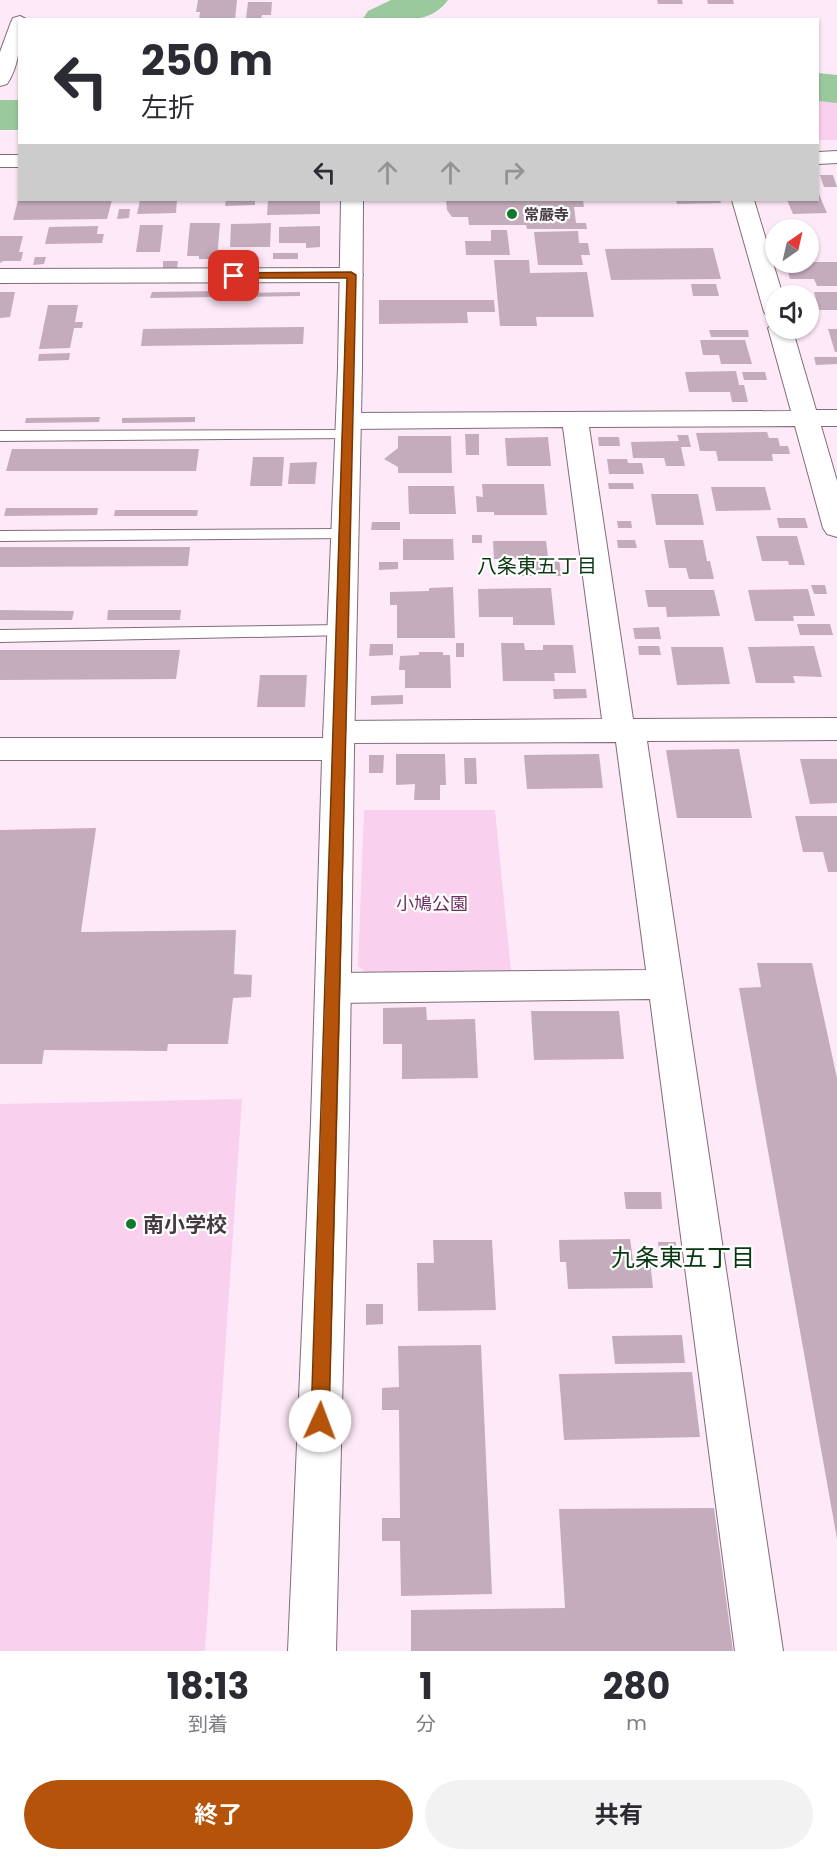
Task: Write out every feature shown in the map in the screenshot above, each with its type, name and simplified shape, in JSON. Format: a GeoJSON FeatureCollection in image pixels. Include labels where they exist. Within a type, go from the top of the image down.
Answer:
{"type":"FeatureCollection","features":[{"type":"Feature","properties":{"kind":"street"},"geometry":{"type":"LineString","coordinates":[[21,18],[27,0]]}},
{"type":"Feature","properties":{"kind":"street"},"geometry":{"type":"LineString","coordinates":[[0,79],[18,27]]}},
{"type":"Feature","properties":{"kind":"street"},"geometry":{"type":"LineString","coordinates":[[819,158],[837,158]]}},
{"type":"Feature","properties":{"kind":"street"},"geometry":{"type":"LineString","coordinates":[[0,161],[18,161]]}},
{"type":"Feature","properties":{"kind":"street"},"geometry":{"type":"LineString","coordinates":[[312,1651],[349,428],[352,201]]}},
{"type":"Feature","properties":{"kind":"street"},"geometry":{"type":"LineString","coordinates":[[743,201],[768,285]]}},
{"type":"Feature","properties":{"kind":"street"},"geometry":{"type":"LineString","coordinates":[[0,276],[351,275]]}},
{"type":"Feature","properties":{"kind":"street"},"geometry":{"type":"LineString","coordinates":[[783,339],[837,528]]}},
{"type":"Feature","properties":{"kind":"street"},"geometry":{"type":"LineString","coordinates":[[349,428],[575,420],[837,418]]}},
{"type":"Feature","properties":{"kind":"street"},"geometry":{"type":"LineString","coordinates":[[575,420],[666,984],[759,1651]]}},
{"type":"Feature","properties":{"kind":"street"},"geometry":{"type":"LineString","coordinates":[[0,750],[625,730],[837,729]]}},
{"type":"Feature","properties":{"kind":"street"},"geometry":{"type":"LineString","coordinates":[[333,988],[666,984]]}},
{"type":"Feature","properties":{"kind":"lane"},"geometry":{"type":"LineString","coordinates":[[0,436],[349,428]]}},
{"type":"Feature","properties":{"kind":"lane"},"geometry":{"type":"LineString","coordinates":[[0,536],[345,534]]}},
{"type":"Feature","properties":{"kind":"lane"},"geometry":{"type":"LineString","coordinates":[[0,636],[342,631]]}},
{"type":"Feature","properties":{"kind":"green space"},"geometry":{"type":"Polygon","coordinates":[[[819,100],[837,102],[837,140],[819,140],[819,100]]]}},
{"type":"Feature","properties":{"kind":"green space","name":"小鳩公園"},"geometry":{"type":"Polygon","coordinates":[[[364,810],[495,810],[511,971],[375,981],[358,966],[364,810]]]}},
{"type":"Feature","properties":{"kind":"green space"},"geometry":{"type":"Polygon","coordinates":[[[242,1099],[205,1651],[0,1651],[0,1104],[242,1099]]]}},
{"type":"Feature","properties":{"kind":"building"},"geometry":{"type":"Polygon","coordinates":[[[198,0],[237,0],[235,18],[199,18],[200,12],[196,12],[198,0]]]}},
{"type":"Feature","properties":{"kind":"building"},"geometry":{"type":"Polygon","coordinates":[[[657,0],[682,0],[683,4],[658,4],[657,0]]]}},
{"type":"Feature","properties":{"kind":"building"},"geometry":{"type":"Polygon","coordinates":[[[707,0],[733,0],[734,4],[708,4],[707,0]]]}},
{"type":"Feature","properties":{"kind":"building"},"geometry":{"type":"Polygon","coordinates":[[[248,2],[272,2],[271,15],[262,15],[261,18],[246,18],[248,2]]]}},
{"type":"Feature","properties":{"kind":"building"},"geometry":{"type":"Polygon","coordinates":[[[820,175],[833,175],[837,187],[824,187],[820,175]]]}},
{"type":"Feature","properties":{"kind":"building"},"geometry":{"type":"Polygon","coordinates":[[[819,194],[827,213],[793,214],[787,201],[819,201],[819,194]]]}},
{"type":"Feature","properties":{"kind":"building"},"geometry":{"type":"Polygon","coordinates":[[[18,200],[112,201],[107,219],[13,220],[18,200]]]}},
{"type":"Feature","properties":{"kind":"building"},"geometry":{"type":"Polygon","coordinates":[[[140,201],[177,201],[176,213],[137,214],[140,201]]]}},
{"type":"Feature","properties":{"kind":"building"},"geometry":{"type":"Polygon","coordinates":[[[226,201],[255,201],[255,205],[225,206],[226,201]]]}},
{"type":"Feature","properties":{"kind":"building"},"geometry":{"type":"Polygon","coordinates":[[[268,201],[320,201],[320,214],[267,215],[268,201]]]}},
{"type":"Feature","properties":{"kind":"building","name":"常嚴寺"},"geometry":{"type":"Polygon","coordinates":[[[446,201],[583,201],[584,207],[574,207],[576,223],[586,223],[587,229],[527,229],[526,225],[469,225],[468,217],[452,217],[447,210],[446,201]]]}},
{"type":"Feature","properties":{"kind":"building"},"geometry":{"type":"Polygon","coordinates":[[[676,201],[720,201],[721,203],[677,204],[676,201]]]}},
{"type":"Feature","properties":{"kind":"building"},"geometry":{"type":"Polygon","coordinates":[[[119,209],[130,209],[129,218],[117,219],[119,209]]]}},
{"type":"Feature","properties":{"kind":"building"},"geometry":{"type":"Polygon","coordinates":[[[190,223],[220,223],[217,259],[187,256],[190,223]]]}},
{"type":"Feature","properties":{"kind":"building"},"geometry":{"type":"Polygon","coordinates":[[[271,223],[270,247],[230,247],[231,224],[271,223]]]}},
{"type":"Feature","properties":{"kind":"building"},"geometry":{"type":"Polygon","coordinates":[[[140,225],[163,225],[160,252],[136,252],[140,225]]]}},
{"type":"Feature","properties":{"kind":"building"},"geometry":{"type":"Polygon","coordinates":[[[98,226],[97,234],[104,234],[102,243],[45,244],[49,227],[98,226]]]}},
{"type":"Feature","properties":{"kind":"building"},"geometry":{"type":"Polygon","coordinates":[[[320,226],[320,247],[306,248],[306,243],[279,243],[279,227],[320,226]]]}},
{"type":"Feature","properties":{"kind":"building"},"geometry":{"type":"Polygon","coordinates":[[[491,230],[507,230],[510,255],[466,255],[465,241],[491,241],[491,230]]]}},
{"type":"Feature","properties":{"kind":"building"},"geometry":{"type":"Polygon","coordinates":[[[578,231],[579,243],[588,243],[590,255],[581,255],[583,265],[538,265],[534,232],[578,231]]]}},
{"type":"Feature","properties":{"kind":"building"},"geometry":{"type":"Polygon","coordinates":[[[0,236],[23,236],[19,252],[23,252],[21,261],[0,263],[0,236]]]}},
{"type":"Feature","properties":{"kind":"building"},"geometry":{"type":"Polygon","coordinates":[[[713,248],[721,279],[611,280],[605,249],[713,248]]]}},
{"type":"Feature","properties":{"kind":"building"},"geometry":{"type":"Polygon","coordinates":[[[273,253],[298,253],[298,259],[273,259],[273,253]]]}},
{"type":"Feature","properties":{"kind":"building"},"geometry":{"type":"Polygon","coordinates":[[[35,257],[46,257],[44,264],[33,265],[35,257]]]}},
{"type":"Feature","properties":{"kind":"building"},"geometry":{"type":"Polygon","coordinates":[[[494,260],[529,260],[530,273],[587,272],[594,317],[536,317],[537,326],[500,326],[494,260]]]}},
{"type":"Feature","properties":{"kind":"building"},"geometry":{"type":"Polygon","coordinates":[[[163,261],[178,261],[177,268],[163,268],[163,261]]]}},
{"type":"Feature","properties":{"kind":"building"},"geometry":{"type":"Polygon","coordinates":[[[819,262],[837,262],[837,286],[819,286],[814,279],[790,279],[788,273],[819,273],[819,262]]]}},
{"type":"Feature","properties":{"kind":"building"},"geometry":{"type":"Polygon","coordinates":[[[691,284],[716,284],[719,296],[693,296],[691,284]]]}},
{"type":"Feature","properties":{"kind":"building"},"geometry":{"type":"Polygon","coordinates":[[[220,291],[219,297],[150,298],[152,292],[220,291]]]}},
{"type":"Feature","properties":{"kind":"building"},"geometry":{"type":"Polygon","coordinates":[[[0,292],[15,292],[10,317],[0,318],[0,292]]]}},
{"type":"Feature","properties":{"kind":"building"},"geometry":{"type":"Polygon","coordinates":[[[300,292],[300,296],[228,297],[229,293],[300,292]]]}},
{"type":"Feature","properties":{"kind":"building"},"geometry":{"type":"Polygon","coordinates":[[[819,292],[837,292],[837,310],[819,310],[819,292]]]}},
{"type":"Feature","properties":{"kind":"building"},"geometry":{"type":"Polygon","coordinates":[[[379,300],[494,300],[495,312],[467,312],[468,323],[379,324],[379,300]]]}},
{"type":"Feature","properties":{"kind":"building"},"geometry":{"type":"Polygon","coordinates":[[[48,305],[78,305],[75,322],[83,322],[82,328],[74,328],[70,348],[39,349],[48,305]]]}},
{"type":"Feature","properties":{"kind":"building"},"geometry":{"type":"Polygon","coordinates":[[[304,327],[303,344],[141,346],[143,329],[304,327]]]}},
{"type":"Feature","properties":{"kind":"building"},"geometry":{"type":"Polygon","coordinates":[[[828,329],[837,329],[837,352],[835,352],[828,329]]]}},
{"type":"Feature","properties":{"kind":"building"},"geometry":{"type":"Polygon","coordinates":[[[709,330],[748,330],[749,337],[711,337],[709,330]]]}},
{"type":"Feature","properties":{"kind":"building"},"geometry":{"type":"Polygon","coordinates":[[[700,340],[745,340],[752,364],[721,364],[719,355],[703,355],[700,340]]]}},
{"type":"Feature","properties":{"kind":"building"},"geometry":{"type":"Polygon","coordinates":[[[70,353],[69,360],[38,361],[39,354],[70,353]]]}},
{"type":"Feature","properties":{"kind":"building"},"geometry":{"type":"Polygon","coordinates":[[[814,357],[837,357],[837,364],[816,365],[814,357]]]}},
{"type":"Feature","properties":{"kind":"building"},"geometry":{"type":"Polygon","coordinates":[[[736,371],[739,385],[744,385],[748,402],[732,402],[730,392],[689,392],[685,372],[736,371]]]}},
{"type":"Feature","properties":{"kind":"building"},"geometry":{"type":"Polygon","coordinates":[[[742,372],[765,372],[767,380],[744,380],[742,372]]]}},
{"type":"Feature","properties":{"kind":"building"},"geometry":{"type":"Polygon","coordinates":[[[100,417],[99,422],[25,423],[26,418],[100,417]]]}},
{"type":"Feature","properties":{"kind":"building"},"geometry":{"type":"Polygon","coordinates":[[[195,417],[195,422],[122,423],[122,418],[195,417]]]}},
{"type":"Feature","properties":{"kind":"building"},"geometry":{"type":"Polygon","coordinates":[[[767,432],[769,438],[778,438],[780,446],[788,446],[790,454],[772,454],[773,461],[718,461],[716,451],[700,451],[696,433],[767,432]]]}},
{"type":"Feature","properties":{"kind":"building"},"geometry":{"type":"Polygon","coordinates":[[[465,434],[479,434],[479,455],[466,455],[465,434]]]}},
{"type":"Feature","properties":{"kind":"building"},"geometry":{"type":"Polygon","coordinates":[[[677,435],[688,435],[691,447],[681,447],[685,466],[666,466],[664,458],[633,458],[631,442],[679,441],[677,435]]]}},
{"type":"Feature","properties":{"kind":"building"},"geometry":{"type":"Polygon","coordinates":[[[398,436],[451,436],[452,473],[398,473],[398,467],[384,459],[398,448],[398,436]]]}},
{"type":"Feature","properties":{"kind":"building"},"geometry":{"type":"Polygon","coordinates":[[[548,437],[551,466],[507,466],[505,438],[548,437]]]}},
{"type":"Feature","properties":{"kind":"building"},"geometry":{"type":"Polygon","coordinates":[[[598,437],[619,437],[620,446],[599,446],[598,437]]]}},
{"type":"Feature","properties":{"kind":"building"},"geometry":{"type":"Polygon","coordinates":[[[12,449],[199,449],[196,471],[6,471],[12,449]]]}},
{"type":"Feature","properties":{"kind":"building"},"geometry":{"type":"Polygon","coordinates":[[[253,457],[284,457],[282,486],[250,486],[253,457]]]}},
{"type":"Feature","properties":{"kind":"building"},"geometry":{"type":"Polygon","coordinates":[[[607,459],[627,459],[628,463],[642,463],[644,474],[609,474],[607,459]]]}},
{"type":"Feature","properties":{"kind":"building"},"geometry":{"type":"Polygon","coordinates":[[[317,462],[315,484],[288,484],[290,463],[317,462]]]}},
{"type":"Feature","properties":{"kind":"building"},"geometry":{"type":"Polygon","coordinates":[[[608,483],[633,483],[634,489],[609,489],[608,483]]]}},
{"type":"Feature","properties":{"kind":"building"},"geometry":{"type":"Polygon","coordinates":[[[482,484],[544,484],[547,515],[494,515],[494,512],[477,512],[476,496],[483,497],[482,484]]]}},
{"type":"Feature","properties":{"kind":"building"},"geometry":{"type":"Polygon","coordinates":[[[408,486],[454,486],[456,514],[409,514],[408,486]]]}},
{"type":"Feature","properties":{"kind":"building"},"geometry":{"type":"Polygon","coordinates":[[[711,487],[765,487],[771,510],[716,511],[711,487]]]}},
{"type":"Feature","properties":{"kind":"building"},"geometry":{"type":"Polygon","coordinates":[[[651,494],[698,494],[704,525],[656,525],[651,494]]]}},
{"type":"Feature","properties":{"kind":"building"},"geometry":{"type":"Polygon","coordinates":[[[6,508],[98,508],[97,515],[4,516],[6,508]]]}},
{"type":"Feature","properties":{"kind":"building"},"geometry":{"type":"Polygon","coordinates":[[[115,510],[198,510],[197,516],[114,516],[115,510]]]}},
{"type":"Feature","properties":{"kind":"building"},"geometry":{"type":"Polygon","coordinates":[[[777,518],[805,518],[808,528],[779,528],[777,518]]]}},
{"type":"Feature","properties":{"kind":"building"},"geometry":{"type":"Polygon","coordinates":[[[617,521],[631,521],[632,528],[618,528],[617,521]]]}},
{"type":"Feature","properties":{"kind":"building"},"geometry":{"type":"Polygon","coordinates":[[[372,522],[400,522],[400,530],[371,530],[372,522]]]}},
{"type":"Feature","properties":{"kind":"building"},"geometry":{"type":"Polygon","coordinates":[[[472,535],[482,535],[482,543],[472,543],[472,535]]]}},
{"type":"Feature","properties":{"kind":"building"},"geometry":{"type":"Polygon","coordinates":[[[756,536],[797,536],[805,565],[789,565],[788,561],[762,561],[756,536]]]}},
{"type":"Feature","properties":{"kind":"building"},"geometry":{"type":"Polygon","coordinates":[[[403,539],[453,539],[454,560],[403,560],[403,539]]]}},
{"type":"Feature","properties":{"kind":"building"},"geometry":{"type":"Polygon","coordinates":[[[617,540],[635,540],[637,548],[618,548],[617,540]]]}},
{"type":"Feature","properties":{"kind":"building"},"geometry":{"type":"Polygon","coordinates":[[[664,540],[703,540],[707,561],[710,561],[714,579],[689,579],[686,568],[669,568],[664,540]]]}},
{"type":"Feature","properties":{"kind":"building"},"geometry":{"type":"Polygon","coordinates":[[[493,541],[546,541],[548,557],[559,557],[561,576],[522,576],[521,559],[494,559],[493,541]]]}},
{"type":"Feature","properties":{"kind":"building"},"geometry":{"type":"Polygon","coordinates":[[[0,547],[190,547],[188,566],[0,567],[0,547]]]}},
{"type":"Feature","properties":{"kind":"building"},"geometry":{"type":"Polygon","coordinates":[[[379,562],[398,562],[398,569],[379,570],[379,562]]]}},
{"type":"Feature","properties":{"kind":"building"},"geometry":{"type":"Polygon","coordinates":[[[811,585],[825,585],[827,594],[814,594],[811,585]]]}},
{"type":"Feature","properties":{"kind":"building"},"geometry":{"type":"Polygon","coordinates":[[[453,587],[455,638],[397,638],[397,605],[390,605],[390,592],[429,591],[429,588],[453,587]]]}},
{"type":"Feature","properties":{"kind":"building"},"geometry":{"type":"Polygon","coordinates":[[[551,588],[555,625],[513,625],[513,617],[479,617],[478,589],[551,588]]]}},
{"type":"Feature","properties":{"kind":"building"},"geometry":{"type":"Polygon","coordinates":[[[808,589],[815,616],[793,616],[794,621],[755,621],[748,590],[808,589]]]}},
{"type":"Feature","properties":{"kind":"building"},"geometry":{"type":"Polygon","coordinates":[[[645,590],[714,590],[720,616],[667,617],[666,607],[648,607],[645,590]]]}},
{"type":"Feature","properties":{"kind":"building"},"geometry":{"type":"Polygon","coordinates":[[[0,610],[74,611],[72,620],[0,620],[0,610]]]}},
{"type":"Feature","properties":{"kind":"building"},"geometry":{"type":"Polygon","coordinates":[[[108,610],[181,610],[180,620],[107,620],[108,610]]]}},
{"type":"Feature","properties":{"kind":"building"},"geometry":{"type":"Polygon","coordinates":[[[797,624],[830,624],[833,635],[800,635],[797,624]]]}},
{"type":"Feature","properties":{"kind":"building"},"geometry":{"type":"Polygon","coordinates":[[[659,627],[661,639],[635,639],[633,628],[659,627]]]}},
{"type":"Feature","properties":{"kind":"building"},"geometry":{"type":"Polygon","coordinates":[[[456,643],[464,643],[464,657],[456,657],[456,643]]]}},
{"type":"Feature","properties":{"kind":"building"},"geometry":{"type":"Polygon","coordinates":[[[501,643],[524,643],[525,650],[543,650],[543,645],[573,645],[576,673],[554,673],[555,681],[503,681],[501,643]]]}},
{"type":"Feature","properties":{"kind":"building"},"geometry":{"type":"Polygon","coordinates":[[[370,644],[393,644],[393,655],[369,656],[370,644]]]}},
{"type":"Feature","properties":{"kind":"building"},"geometry":{"type":"Polygon","coordinates":[[[638,646],[659,646],[661,655],[639,655],[638,646]]]}},
{"type":"Feature","properties":{"kind":"building"},"geometry":{"type":"Polygon","coordinates":[[[814,646],[822,677],[793,676],[795,683],[756,683],[748,647],[814,646]]]}},
{"type":"Feature","properties":{"kind":"building"},"geometry":{"type":"Polygon","coordinates":[[[671,647],[723,647],[730,684],[677,685],[671,647]]]}},
{"type":"Feature","properties":{"kind":"building"},"geometry":{"type":"Polygon","coordinates":[[[0,650],[180,650],[176,679],[0,680],[0,650]]]}},
{"type":"Feature","properties":{"kind":"building"},"geometry":{"type":"Polygon","coordinates":[[[419,652],[443,652],[443,655],[450,655],[451,688],[405,688],[405,670],[399,670],[400,656],[419,655],[419,652]]]}},
{"type":"Feature","properties":{"kind":"building"},"geometry":{"type":"Polygon","coordinates":[[[260,675],[307,675],[305,707],[257,707],[260,675]]]}},
{"type":"Feature","properties":{"kind":"building"},"geometry":{"type":"Polygon","coordinates":[[[553,689],[586,689],[587,698],[554,699],[553,689]]]}},
{"type":"Feature","properties":{"kind":"building"},"geometry":{"type":"Polygon","coordinates":[[[403,695],[403,704],[371,705],[371,696],[403,695]]]}},
{"type":"Feature","properties":{"kind":"building"},"geometry":{"type":"Polygon","coordinates":[[[739,749],[752,818],[677,818],[666,750],[739,749]]]}},
{"type":"Feature","properties":{"kind":"building"},"geometry":{"type":"Polygon","coordinates":[[[396,754],[445,754],[446,785],[440,785],[440,800],[414,800],[415,784],[396,785],[396,754]]]}},
{"type":"Feature","properties":{"kind":"building"},"geometry":{"type":"Polygon","coordinates":[[[599,754],[603,788],[527,789],[524,755],[599,754]]]}},
{"type":"Feature","properties":{"kind":"building"},"geometry":{"type":"Polygon","coordinates":[[[369,755],[384,755],[383,773],[369,773],[369,755]]]}},
{"type":"Feature","properties":{"kind":"building"},"geometry":{"type":"Polygon","coordinates":[[[464,758],[476,758],[477,784],[465,784],[464,758]]]}},
{"type":"Feature","properties":{"kind":"building"},"geometry":{"type":"Polygon","coordinates":[[[800,759],[837,759],[837,803],[810,804],[800,759]]]}},
{"type":"Feature","properties":{"kind":"building"},"geometry":{"type":"Polygon","coordinates":[[[795,816],[837,816],[837,872],[828,872],[823,852],[803,852],[795,816]]]}},
{"type":"Feature","properties":{"kind":"building"},"geometry":{"type":"Polygon","coordinates":[[[96,828],[81,932],[236,930],[234,974],[252,975],[251,997],[233,998],[228,1044],[168,1044],[167,1051],[44,1050],[42,1064],[0,1064],[0,830],[96,828]]]}},
{"type":"Feature","properties":{"kind":"building"},"geometry":{"type":"Polygon","coordinates":[[[757,963],[812,963],[837,1078],[837,1539],[739,988],[761,987],[757,963]]]}},
{"type":"Feature","properties":{"kind":"building"},"geometry":{"type":"Polygon","coordinates":[[[426,1007],[427,1020],[475,1019],[478,1078],[402,1079],[402,1044],[383,1044],[383,1008],[426,1007]]]}},
{"type":"Feature","properties":{"kind":"building"},"geometry":{"type":"Polygon","coordinates":[[[531,1011],[619,1011],[624,1059],[534,1060],[531,1011]]]}},
{"type":"Feature","properties":{"kind":"building"},"geometry":{"type":"Polygon","coordinates":[[[624,1192],[661,1192],[662,1209],[626,1209],[624,1192]]]}},
{"type":"Feature","properties":{"kind":"building"},"geometry":{"type":"Polygon","coordinates":[[[630,1239],[633,1260],[650,1260],[653,1288],[568,1289],[566,1262],[560,1262],[559,1240],[630,1239]]]}},
{"type":"Feature","properties":{"kind":"building"},"geometry":{"type":"Polygon","coordinates":[[[433,1240],[492,1240],[496,1310],[418,1311],[417,1263],[434,1263],[433,1240]]]}},
{"type":"Feature","properties":{"kind":"building"},"geometry":{"type":"Polygon","coordinates":[[[658,1242],[676,1242],[676,1251],[659,1251],[658,1242]]]}},
{"type":"Feature","properties":{"kind":"building"},"geometry":{"type":"Polygon","coordinates":[[[366,1304],[383,1304],[383,1324],[366,1325],[366,1304]]]}},
{"type":"Feature","properties":{"kind":"building"},"geometry":{"type":"Polygon","coordinates":[[[682,1335],[685,1363],[615,1364],[612,1336],[682,1335]]]}},
{"type":"Feature","properties":{"kind":"building"},"geometry":{"type":"Polygon","coordinates":[[[481,1345],[492,1594],[401,1596],[400,1541],[382,1541],[382,1518],[400,1518],[399,1410],[382,1410],[382,1388],[399,1387],[398,1346],[481,1345]]]}},
{"type":"Feature","properties":{"kind":"building"},"geometry":{"type":"Polygon","coordinates":[[[692,1372],[700,1437],[564,1440],[559,1374],[692,1372]]]}},
{"type":"Feature","properties":{"kind":"building"},"geometry":{"type":"Polygon","coordinates":[[[714,1508],[733,1651],[411,1651],[411,1610],[565,1608],[559,1509],[714,1508]]]}},
{"type":"Feature","properties":{"kind":"waterway"},"geometry":{"type":"LineString","coordinates":[[388,18],[426,0]]}},
{"type":"Feature","properties":{"kind":"waterway"},"geometry":{"type":"LineString","coordinates":[[819,87],[837,89]]}},
{"type":"Feature","properties":{"kind":"waterway"},"geometry":{"type":"LineString","coordinates":[[0,115],[18,115]]}},
{"type":"Feature","properties":{"kind":"place","name":"常嚴寺"},"geometry":{"type":"Point","coordinates":[512,214]}},
{"type":"Feature","properties":{"kind":"place","name":"南小学校"},"geometry":{"type":"Point","coordinates":[131,1224]}},
{"type":"Feature","properties":{"kind":"district","name":"八条東五丁目"},"geometry":{"type":"Point","coordinates":[537,566]}},
{"type":"Feature","properties":{"kind":"district","name":"九条東五丁目"},"geometry":{"type":"Point","coordinates":[683,1257]}},
{"type":"Feature","properties":{"kind":"route"},"geometry":{"type":"LineString","coordinates":[[234,276],[351,275],[350,386],[320,1421]]}}]}
